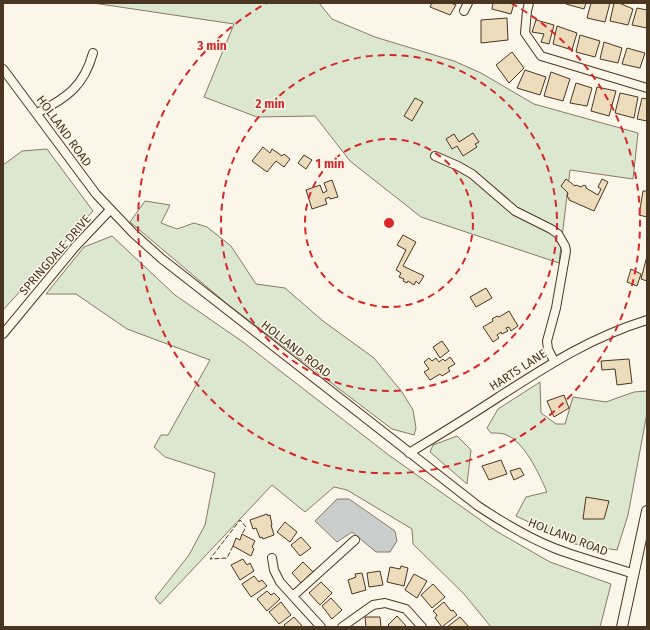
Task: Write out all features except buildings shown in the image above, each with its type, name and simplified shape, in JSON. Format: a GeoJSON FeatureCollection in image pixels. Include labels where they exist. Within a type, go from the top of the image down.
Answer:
{"type":"FeatureCollection","features":[{"type":"Feature","properties":{"kind":"main road"},"geometry":{"type":"LineString","coordinates":[[622,627],[647,511]]}},
{"type":"Feature","properties":{"kind":"street"},"geometry":{"type":"LineString","coordinates":[[464,11],[468,3]]}},
{"type":"Feature","properties":{"kind":"street"},"geometry":{"type":"LineString","coordinates":[[529,3],[525,32],[541,56],[647,88]]}},
{"type":"Feature","properties":{"kind":"street"},"geometry":{"type":"LineString","coordinates":[[37,113],[64,99],[77,87],[86,73],[93,53]]}},
{"type":"Feature","properties":{"kind":"street","name":"HOLLAND ROAD"},"geometry":{"type":"LineString","coordinates":[[3,68],[81,175],[110,210],[133,234],[162,259],[478,506],[514,529],[555,548],[634,574]]}},
{"type":"Feature","properties":{"kind":"street"},"geometry":{"type":"LineString","coordinates":[[436,156],[472,174],[515,211],[551,229],[558,234],[565,246],[565,258],[556,308],[547,341],[548,349],[554,362]]}},
{"type":"Feature","properties":{"kind":"street","name":"SPRINGDALE DRIVE"},"geometry":{"type":"LineString","coordinates":[[3,334],[75,247],[110,210]]}},
{"type":"Feature","properties":{"kind":"street","name":"HARTS LANE"},"geometry":{"type":"LineString","coordinates":[[409,453],[554,362],[610,333],[647,320]]}},
{"type":"Feature","properties":{"kind":"street"},"geometry":{"type":"LineString","coordinates":[[293,596],[355,540]]}},
{"type":"Feature","properties":{"kind":"street"},"geometry":{"type":"LineString","coordinates":[[272,558],[274,570],[280,582],[321,627]]}},
{"type":"Feature","properties":{"kind":"street"},"geometry":{"type":"LineString","coordinates":[[342,627],[373,605],[385,603],[406,609],[422,627]]}},
{"type":"Feature","properties":{"kind":"green space"},"geometry":{"type":"Polygon","coordinates":[[[93,3],[319,3],[332,19],[375,37],[454,61],[481,73],[534,104],[638,133],[633,179],[570,170],[559,263],[421,217],[350,161],[315,116],[257,117],[204,97],[234,24],[93,3]]]}},
{"type":"Feature","properties":{"kind":"green space"},"geometry":{"type":"Polygon","coordinates":[[[47,149],[93,211],[3,310],[3,165],[22,151],[47,149]]]}},
{"type":"Feature","properties":{"kind":"green space"},"geometry":{"type":"Polygon","coordinates":[[[145,201],[170,205],[161,223],[177,229],[194,223],[207,227],[231,246],[256,284],[285,288],[323,321],[374,358],[402,392],[413,410],[416,428],[414,435],[392,429],[226,303],[130,222],[145,201]]]}},
{"type":"Feature","properties":{"kind":"green space"},"geometry":{"type":"Polygon","coordinates":[[[112,236],[175,295],[243,342],[390,456],[496,531],[550,562],[611,584],[600,627],[491,627],[464,594],[413,544],[412,529],[347,490],[334,487],[305,512],[272,485],[160,604],[155,598],[189,555],[205,525],[215,473],[165,457],[154,447],[161,435],[168,435],[210,360],[127,329],[76,294],[46,294],[84,247],[112,236]]]}},
{"type":"Feature","properties":{"kind":"green space"},"geometry":{"type":"Polygon","coordinates":[[[540,382],[541,413],[556,424],[565,424],[573,397],[606,402],[634,392],[647,391],[647,413],[628,515],[617,550],[575,544],[516,516],[526,497],[547,492],[530,458],[518,443],[511,437],[504,434],[491,433],[487,428],[498,409],[540,382]]]}},
{"type":"Feature","properties":{"kind":"green space"},"geometry":{"type":"Polygon","coordinates":[[[457,436],[471,450],[467,484],[430,452],[433,445],[457,436]]]}},
{"type":"Feature","properties":{"kind":"shaded area"},"geometry":{"type":"Polygon","coordinates":[[[337,499],[349,499],[395,531],[397,541],[390,552],[376,552],[352,532],[337,542],[315,521],[337,499]]]}},
{"type":"Feature","properties":{"kind":"fence"},"geometry":{"type":"LineString","coordinates":[[233,546],[227,558],[210,559],[240,520],[246,527],[242,534]]}}]}
